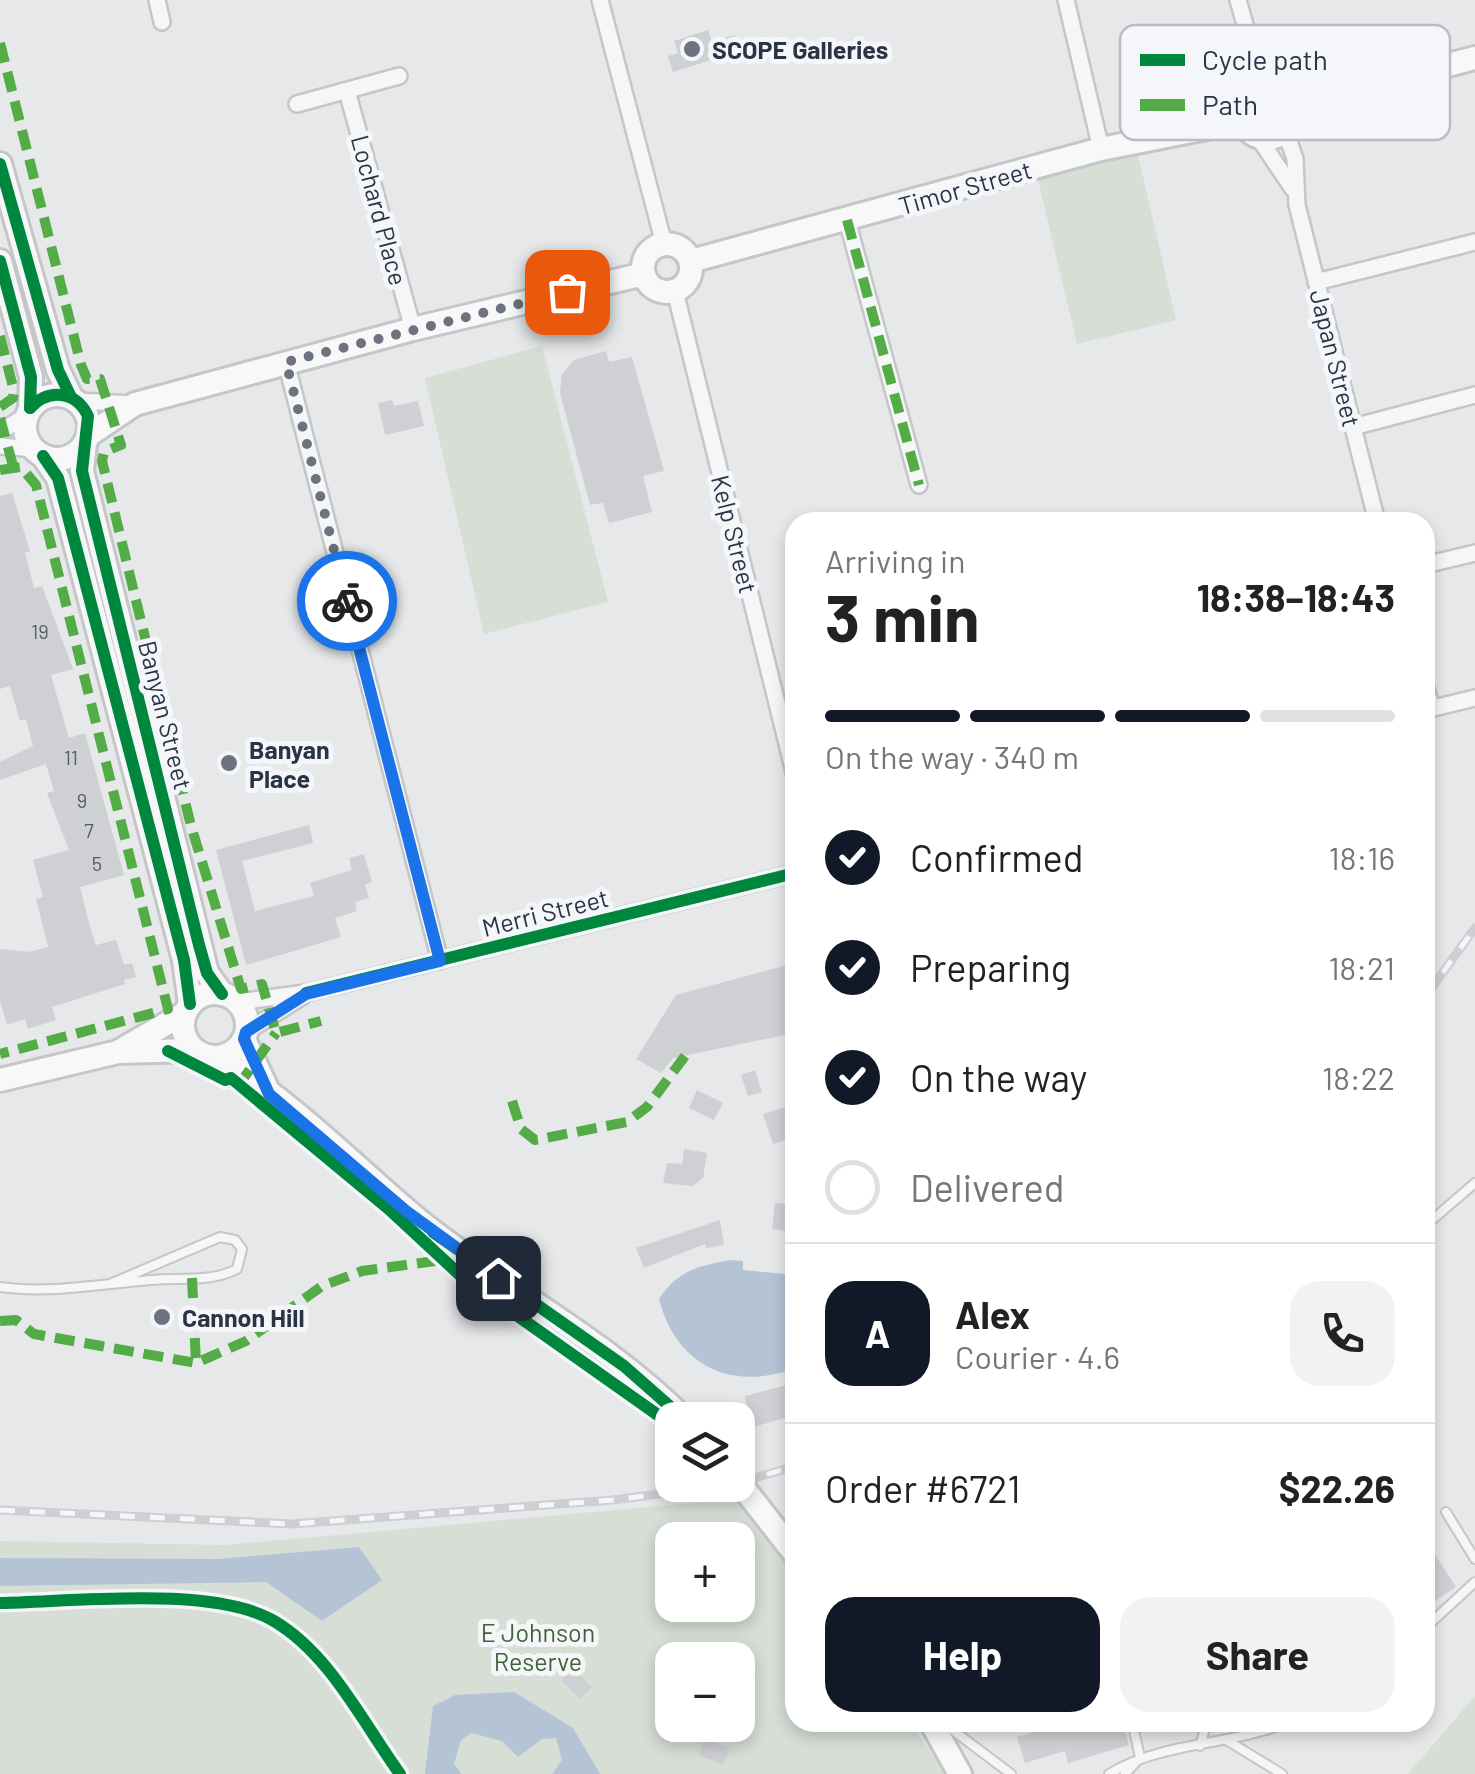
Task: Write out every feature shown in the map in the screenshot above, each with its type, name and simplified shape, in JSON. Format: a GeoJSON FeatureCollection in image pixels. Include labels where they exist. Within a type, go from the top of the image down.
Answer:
{"type":"FeatureCollection","features":[{"type":"Feature","properties":{"kind":"street"},"geometry":{"type":"LineString","coordinates":[[157,0],[162,22]]}},
{"type":"Feature","properties":{"kind":"street"},"geometry":{"type":"LineString","coordinates":[[600,0],[664,244]]}},
{"type":"Feature","properties":{"kind":"street"},"geometry":{"type":"LineString","coordinates":[[1066,0],[1101,149]]}},
{"type":"Feature","properties":{"kind":"street"},"geometry":{"type":"LineString","coordinates":[[1238,0],[1245,25]]}},
{"type":"Feature","properties":{"kind":"street"},"geometry":{"type":"LineString","coordinates":[[1450,65],[1475,58]]}},
{"type":"Feature","properties":{"kind":"street"},"geometry":{"type":"LineString","coordinates":[[298,104],[400,76]]}},
{"type":"Feature","properties":{"kind":"street","name":"Lochard Place"},"geometry":{"type":"LineString","coordinates":[[347,91],[413,329]]}},
{"type":"Feature","properties":{"kind":"street","name":"Timor Street"},"geometry":{"type":"LineString","coordinates":[[691,262],[1101,149],[1168,140]]}},
{"type":"Feature","properties":{"kind":"street","name":"Japan Street"},"geometry":{"type":"LineString","coordinates":[[1258,140],[1295,192]]}},
{"type":"Feature","properties":{"kind":"street","name":"Japan Street"},"geometry":{"type":"LineString","coordinates":[[1289,140],[1295,158],[1295,192],[1374,512]]}},
{"type":"Feature","properties":{"kind":"street"},"geometry":{"type":"LineString","coordinates":[[0,164],[58,370],[88,416],[87,439]]}},
{"type":"Feature","properties":{"kind":"street"},"geometry":{"type":"LineString","coordinates":[[848,220],[919,486]]}},
{"type":"Feature","properties":{"kind":"street"},"geometry":{"type":"LineString","coordinates":[[1316,282],[1475,242]]}},
{"type":"Feature","properties":{"kind":"street"},"geometry":{"type":"LineString","coordinates":[[664,244],[684,250],[691,262],[690,276],[675,291],[659,291],[644,274],[650,251],[664,244]]}},
{"type":"Feature","properties":{"kind":"street"},"geometry":{"type":"LineString","coordinates":[[0,261],[32,377],[25,433],[39,453]]}},
{"type":"Feature","properties":{"kind":"street"},"geometry":{"type":"LineString","coordinates":[[0,432],[48,396],[135,404],[413,329],[644,274]]}},
{"type":"Feature","properties":{"kind":"street","name":"Kelp Street"},"geometry":{"type":"LineString","coordinates":[[675,291],[785,736]]}},
{"type":"Feature","properties":{"kind":"street"},"geometry":{"type":"LineString","coordinates":[[286,362],[440,961]]}},
{"type":"Feature","properties":{"kind":"street"},"geometry":{"type":"LineString","coordinates":[[1353,427],[1475,395]]}},
{"type":"Feature","properties":{"kind":"street"},"geometry":{"type":"LineString","coordinates":[[0,446],[66,458],[135,404]]}},
{"type":"Feature","properties":{"kind":"street","name":"Banyan Street"},"geometry":{"type":"LineString","coordinates":[[87,439],[82,472],[121,631],[190,982],[188,1008]]}},
{"type":"Feature","properties":{"kind":"street","name":"Banyan Street"},"geometry":{"type":"LineString","coordinates":[[39,453],[58,478],[97,636],[207,973],[230,998]]}},
{"type":"Feature","properties":{"kind":"street"},"geometry":{"type":"LineString","coordinates":[[1435,562],[1475,552]]}},
{"type":"Feature","properties":{"kind":"street"},"geometry":{"type":"LineString","coordinates":[[97,636],[121,631]]}},
{"type":"Feature","properties":{"kind":"street"},"geometry":{"type":"LineString","coordinates":[[1435,707],[1475,698]]}},
{"type":"Feature","properties":{"kind":"street","name":"Merri Street"},"geometry":{"type":"LineString","coordinates":[[230,998],[306,994],[785,875]]}},
{"type":"Feature","properties":{"kind":"street"},"geometry":{"type":"LineString","coordinates":[[118,1052],[205,994],[230,998],[244,1011],[245,1036],[269,1094]]}},
{"type":"Feature","properties":{"kind":"street","name":"Merri Street"},"geometry":{"type":"LineString","coordinates":[[245,1036],[306,994]]}},
{"type":"Feature","properties":{"kind":"street"},"geometry":{"type":"LineString","coordinates":[[188,1008],[183,1033],[199,1052],[269,1094],[418,1220],[624,1366],[665,1402]]}},
{"type":"Feature","properties":{"kind":"street"},"geometry":{"type":"LineString","coordinates":[[0,1080],[118,1052],[199,1052],[223,1056],[245,1036]]}},
{"type":"Feature","properties":{"kind":"street"},"geometry":{"type":"LineString","coordinates":[[754,1502],[785,1541]]}},
{"type":"Feature","properties":{"kind":"street"},"geometry":{"type":"LineString","coordinates":[[936,1732],[960,1774]]}},
{"type":"Feature","properties":{"kind":"lane"},"geometry":{"type":"LineString","coordinates":[[1435,1217],[1475,1182]]}},
{"type":"Feature","properties":{"kind":"lane"},"geometry":{"type":"LineString","coordinates":[[0,1287],[56,1291],[220,1276],[237,1269],[244,1256],[235,1240],[220,1238],[110,1284]]}},
{"type":"Feature","properties":{"kind":"lane"},"geometry":{"type":"LineString","coordinates":[[1446,1512],[1475,1560]]}},
{"type":"Feature","properties":{"kind":"lane"},"geometry":{"type":"LineString","coordinates":[[1435,1619],[1475,1582]]}},
{"type":"Feature","properties":{"kind":"lane"},"geometry":{"type":"LineString","coordinates":[[955,1732],[1011,1774]]}},
{"type":"Feature","properties":{"kind":"lane"},"geometry":{"type":"LineString","coordinates":[[1134,1732],[1140,1758]]}},
{"type":"Feature","properties":{"kind":"lane"},"geometry":{"type":"LineString","coordinates":[[1200,1746],[1205,1732]]}},
{"type":"Feature","properties":{"kind":"lane"},"geometry":{"type":"LineString","coordinates":[[1110,1774],[1140,1758],[1257,1732]]}},
{"type":"Feature","properties":{"kind":"lane"},"geometry":{"type":"LineString","coordinates":[[1228,1741],[1282,1774]]}},
{"type":"Feature","properties":{"kind":"lane"},"geometry":{"type":"LineString","coordinates":[[1125,1774],[1140,1758]]}},
{"type":"Feature","properties":{"kind":"green space"},"geometry":{"type":"Polygon","coordinates":[[[1135,142],[1176,320],[1077,344],[1035,167],[1135,142]]]}},
{"type":"Feature","properties":{"kind":"green space"},"geometry":{"type":"Polygon","coordinates":[[[542,346],[608,602],[484,634],[425,378],[542,346]]]}},
{"type":"Feature","properties":{"kind":"green space","name":"E Johnson Reserve"},"geometry":{"type":"Polygon","coordinates":[[[740,1502],[785,1558],[785,1732],[917,1732],[947,1774],[0,1774],[0,1541],[226,1545],[740,1502]]]}},
{"type":"Feature","properties":{"kind":"green space"},"geometry":{"type":"Polygon","coordinates":[[[1475,1696],[1475,1774],[1408,1774],[1475,1696]]]}},
{"type":"Feature","properties":{"kind":"water"},"geometry":{"type":"Polygon","coordinates":[[[731,1260],[743,1261],[743,1270],[785,1274],[785,1371],[750,1377],[729,1374],[693,1357],[679,1341],[659,1299],[681,1275],[731,1260]]]}},
{"type":"Feature","properties":{"kind":"water"},"geometry":{"type":"Polygon","coordinates":[[[359,1547],[382,1580],[322,1621],[266,1582],[0,1586],[0,1558],[219,1559],[359,1547]]]}},
{"type":"Feature","properties":{"kind":"water"},"geometry":{"type":"Polygon","coordinates":[[[514,1692],[573,1728],[600,1774],[552,1774],[562,1760],[556,1738],[542,1739],[518,1757],[502,1741],[471,1733],[461,1740],[454,1764],[462,1774],[425,1774],[433,1706],[455,1695],[514,1692]]]}},
{"type":"Feature","properties":{"kind":"building"},"geometry":{"type":"Polygon","coordinates":[[[708,30],[712,42],[735,35],[739,51],[673,72],[668,56],[678,53],[674,41],[708,30]]]}},
{"type":"Feature","properties":{"kind":"building"},"geometry":{"type":"Polygon","coordinates":[[[606,351],[609,362],[632,357],[664,471],[643,476],[652,512],[609,523],[603,503],[590,505],[560,393],[562,374],[574,360],[606,351]]]}},
{"type":"Feature","properties":{"kind":"building"},"geometry":{"type":"Polygon","coordinates":[[[392,400],[394,406],[418,401],[424,426],[385,435],[378,403],[392,400]]]}},
{"type":"Feature","properties":{"kind":"building"},"geometry":{"type":"Polygon","coordinates":[[[12,493],[30,551],[25,553],[34,588],[42,586],[73,669],[51,675],[69,738],[85,733],[124,875],[80,887],[92,934],[96,945],[116,940],[124,965],[132,963],[136,977],[52,1007],[56,1020],[28,1029],[25,1019],[7,1025],[0,1001],[0,949],[29,952],[48,947],[36,899],[43,897],[33,860],[69,850],[47,793],[54,791],[46,764],[0,780],[0,762],[33,746],[26,719],[20,721],[10,686],[0,689],[0,496],[12,493]]]}},
{"type":"Feature","properties":{"kind":"building"},"geometry":{"type":"Polygon","coordinates":[[[309,825],[313,843],[242,861],[255,911],[314,896],[310,883],[352,870],[349,858],[364,854],[372,882],[365,885],[369,898],[355,902],[357,911],[335,918],[341,937],[246,965],[216,850],[309,825]]]}},
{"type":"Feature","properties":{"kind":"building"},"geometry":{"type":"Polygon","coordinates":[[[785,966],[785,1035],[673,1058],[661,1073],[636,1059],[676,995],[785,966]]]}},
{"type":"Feature","properties":{"kind":"building"},"geometry":{"type":"Polygon","coordinates":[[[755,1070],[762,1092],[748,1096],[741,1075],[755,1070]]]}},
{"type":"Feature","properties":{"kind":"building"},"geometry":{"type":"Polygon","coordinates":[[[697,1090],[723,1103],[714,1120],[689,1108],[697,1090]]]}},
{"type":"Feature","properties":{"kind":"building"},"geometry":{"type":"Polygon","coordinates":[[[785,1107],[785,1140],[773,1144],[763,1114],[785,1107]]]}},
{"type":"Feature","properties":{"kind":"building"},"geometry":{"type":"Polygon","coordinates":[[[684,1149],[707,1153],[703,1178],[693,1186],[663,1183],[667,1163],[682,1164],[684,1149]]]}},
{"type":"Feature","properties":{"kind":"building"},"geometry":{"type":"Polygon","coordinates":[[[775,1203],[785,1204],[785,1231],[772,1229],[775,1203]]]}},
{"type":"Feature","properties":{"kind":"building"},"geometry":{"type":"Polygon","coordinates":[[[720,1220],[724,1245],[706,1248],[705,1244],[644,1268],[636,1248],[720,1220]]]}},
{"type":"Feature","properties":{"kind":"building"},"geometry":{"type":"Polygon","coordinates":[[[785,1386],[785,1418],[755,1427],[755,1402],[746,1402],[745,1396],[785,1386]]]}},
{"type":"Feature","properties":{"kind":"building"},"geometry":{"type":"Polygon","coordinates":[[[1435,1554],[1456,1587],[1435,1601],[1435,1554]]]}},
{"type":"Feature","properties":{"kind":"building"},"geometry":{"type":"Polygon","coordinates":[[[573,1668],[592,1687],[580,1699],[561,1680],[573,1668]]]}},
{"type":"Feature","properties":{"kind":"building"},"geometry":{"type":"Polygon","coordinates":[[[1034,1732],[1126,1732],[1129,1745],[1068,1763],[1065,1751],[1025,1763],[1017,1737],[1034,1732]]]}},
{"type":"Feature","properties":{"kind":"building"},"geometry":{"type":"Polygon","coordinates":[[[704,1742],[730,1749],[723,1765],[698,1755],[704,1742]]]}},
{"type":"Feature","properties":{"kind":"railway"},"geometry":{"type":"LineString","coordinates":[[1435,983],[1475,928]]}},
{"type":"Feature","properties":{"kind":"railway"},"geometry":{"type":"LineString","coordinates":[[755,1478],[785,1469]]}},
{"type":"Feature","properties":{"kind":"railway"},"geometry":{"type":"LineString","coordinates":[[0,1510],[292,1524],[655,1495]]}},
{"type":"Feature","properties":{"kind":"marked path"},"geometry":{"type":"LineString","coordinates":[[0,43],[81,365],[87,379],[100,379],[121,445],[104,452],[102,461],[191,826],[241,989],[262,984],[276,1033],[321,1021]]}},
{"type":"Feature","properties":{"kind":"marked path"},"geometry":{"type":"LineString","coordinates":[[847,220],[919,485]]}},
{"type":"Feature","properties":{"kind":"marked path"},"geometry":{"type":"LineString","coordinates":[[0,336],[14,391],[13,398],[0,407]]}},
{"type":"Feature","properties":{"kind":"marked path"},"geometry":{"type":"LineString","coordinates":[[0,418],[13,466]]}},
{"type":"Feature","properties":{"kind":"marked path"},"geometry":{"type":"LineString","coordinates":[[0,470],[21,467],[36,485],[168,1009],[0,1054]]}},
{"type":"Feature","properties":{"kind":"marked path"},"geometry":{"type":"LineString","coordinates":[[238,1086],[276,1033]]}},
{"type":"Feature","properties":{"kind":"marked path"},"geometry":{"type":"LineString","coordinates":[[512,1101],[521,1129],[535,1140],[627,1122],[647,1107],[685,1056]]}},
{"type":"Feature","properties":{"kind":"marked path"},"geometry":{"type":"LineString","coordinates":[[0,1321],[16,1320],[34,1334],[196,1363],[246,1341],[322,1286],[362,1271],[442,1260]]}},
{"type":"Feature","properties":{"kind":"marked path"},"geometry":{"type":"LineString","coordinates":[[192,1278],[196,1363]]}},
{"type":"Feature","properties":{"kind":"cycle path"},"geometry":{"type":"LineString","coordinates":[[0,164],[58,370],[71,397]]}},
{"type":"Feature","properties":{"kind":"cycle path"},"geometry":{"type":"LineString","coordinates":[[0,261],[31,377],[30,408]]}},
{"type":"Feature","properties":{"kind":"cycle path"},"geometry":{"type":"LineString","coordinates":[[30,408],[45,397],[62,395],[77,401],[88,416],[82,471],[199,945],[207,973],[222,994]]}},
{"type":"Feature","properties":{"kind":"cycle path"},"geometry":{"type":"LineString","coordinates":[[43,456],[58,478],[184,960],[190,1004]]}},
{"type":"Feature","properties":{"kind":"cycle path"},"geometry":{"type":"LineString","coordinates":[[306,993],[785,875]]}},
{"type":"Feature","properties":{"kind":"cycle path"},"geometry":{"type":"LineString","coordinates":[[168,1051],[225,1080],[231,1078],[391,1211],[461,1276],[655,1413]]}},
{"type":"Feature","properties":{"kind":"cycle path"},"geometry":{"type":"LineString","coordinates":[[433,1232],[624,1366],[665,1402]]}},
{"type":"Feature","properties":{"kind":"cycle path"},"geometry":{"type":"LineString","coordinates":[[0,1603],[179,1599],[248,1610],[274,1621],[329,1670],[400,1774]]}},
{"type":"Feature","properties":{"kind":"way so far"},"geometry":{"type":"LineString","coordinates":[[347,601],[286,362],[567,292]]}},
{"type":"Feature","properties":{"kind":"place","name":"SCOPE Galleries"},"geometry":{"type":"Point","coordinates":[692,49]}},
{"type":"Feature","properties":{"kind":"place","name":"Banyan Place"},"geometry":{"type":"Point","coordinates":[229,763]}},
{"type":"Feature","properties":{"kind":"place","name":"Cannon Hill"},"geometry":{"type":"Point","coordinates":[162,1317]}},
{"type":"Feature","properties":{"kind":"route"},"geometry":{"type":"LineString","coordinates":[[347,601],[440,961],[306,994],[246,1032],[244,1039],[269,1094],[406,1211],[498,1278]]}}]}
